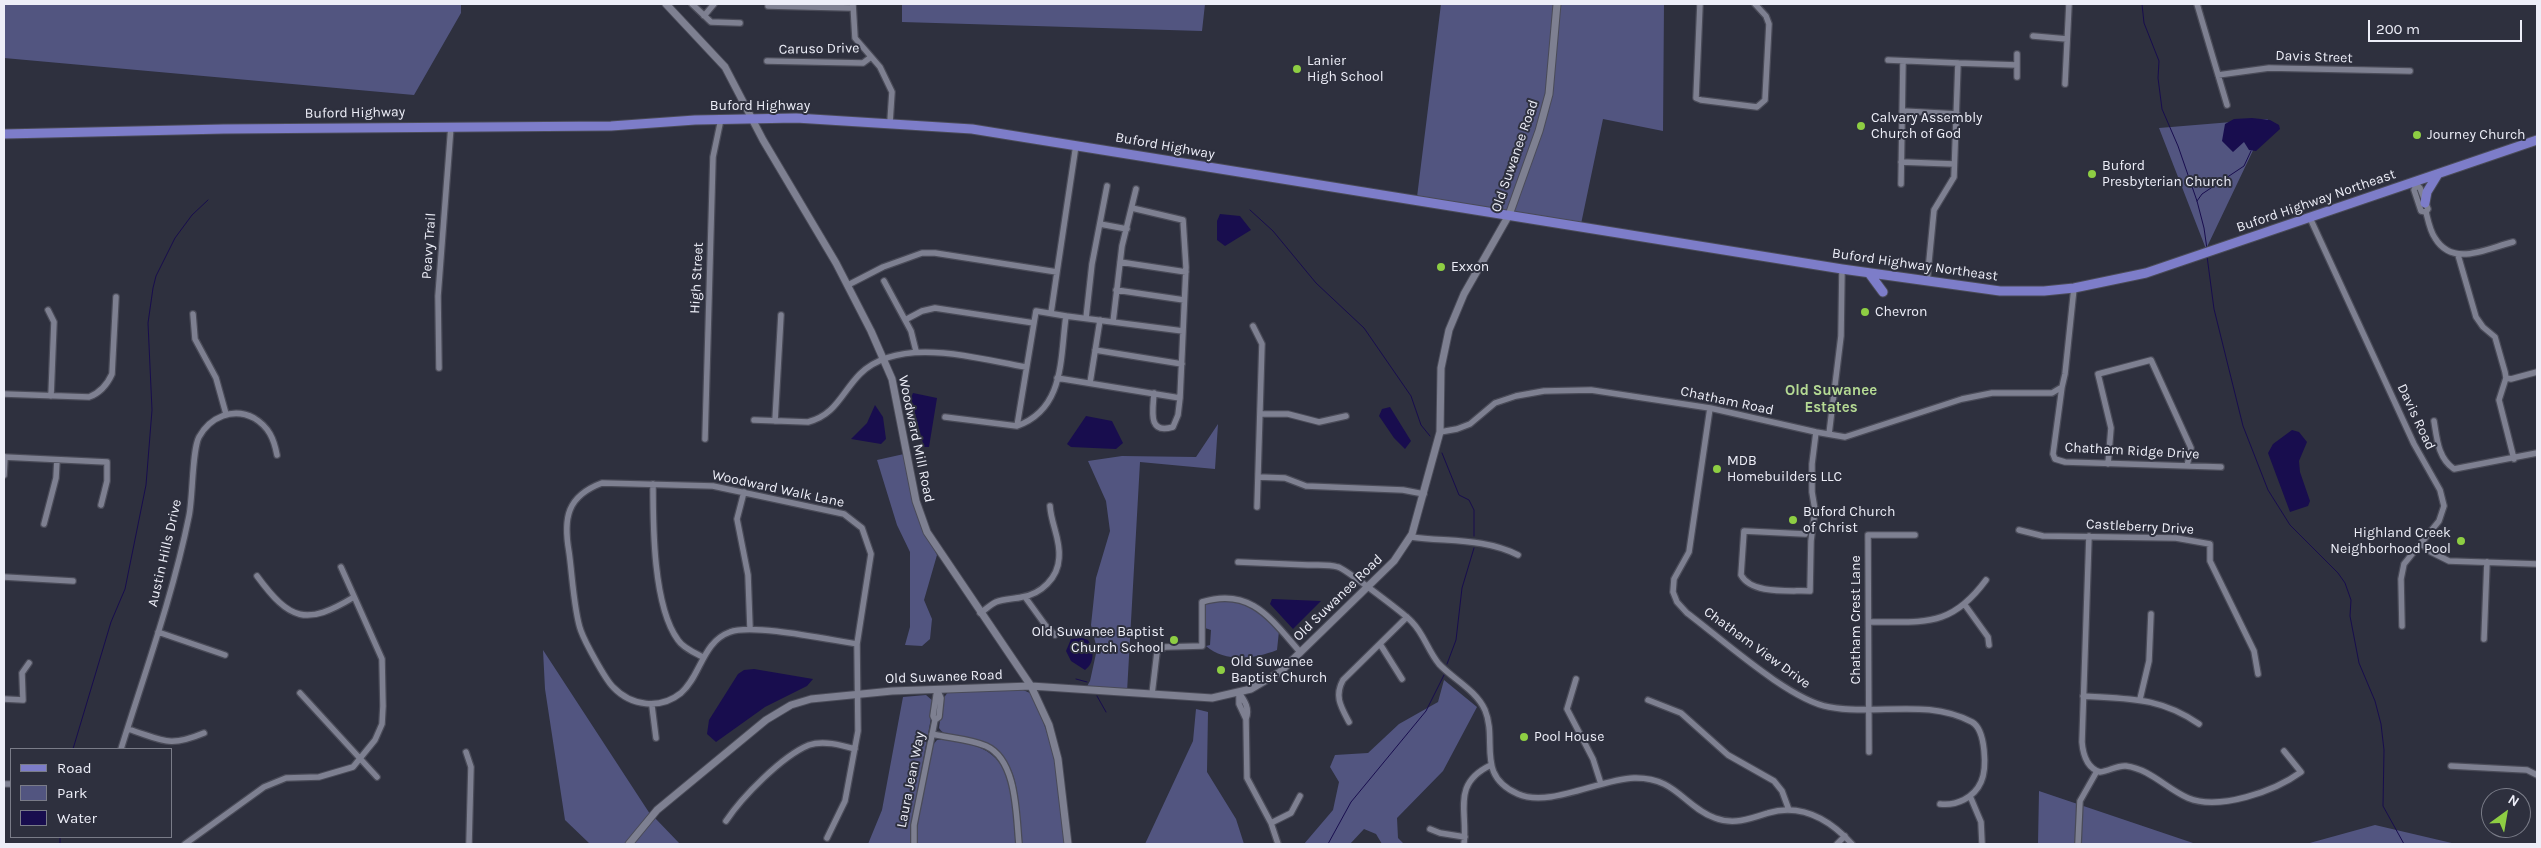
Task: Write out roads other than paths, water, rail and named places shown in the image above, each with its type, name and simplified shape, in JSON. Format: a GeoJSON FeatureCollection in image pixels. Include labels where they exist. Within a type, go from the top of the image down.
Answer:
{"type":"FeatureCollection","features":[{"type":"Feature","properties":{"kind":"main road","name":"Buford Highway"},"geometry":{"type":"LineString","coordinates":[[4,134],[452,126],[612,126],[721,119],[796,118],[890,122],[972,129],[1076,145],[1215,170],[1509,215]]}},
{"type":"Feature","properties":{"kind":"main road","name":"Buford Highway Northeast"},"geometry":{"type":"LineString","coordinates":[[1509,215],[1927,282],[2000,291],[2074,288],[2146,273],[2416,184],[2438,174],[2537,140]]}},
{"type":"Feature","properties":{"kind":"main road"},"geometry":{"type":"LineString","coordinates":[[2426,202],[2427,192],[2438,174]]}},
{"type":"Feature","properties":{"kind":"main road"},"geometry":{"type":"LineString","coordinates":[[1868,273],[1883,292]]}},
{"type":"Feature","properties":{"kind":"street","name":"Woodward Mill Road"},"geometry":{"type":"LineString","coordinates":[[666,4],[725,67],[751,119],[848,285],[892,379],[921,518],[926,532],[1030,686],[1043,709],[1054,741],[1068,844]]}},
{"type":"Feature","properties":{"kind":"street"},"geometry":{"type":"LineString","coordinates":[[692,4],[711,22],[719,24],[740,23]]}},
{"type":"Feature","properties":{"kind":"street"},"geometry":{"type":"LineString","coordinates":[[704,16],[714,4]]}},
{"type":"Feature","properties":{"kind":"street","name":"Old Suwanee Road"},"geometry":{"type":"LineString","coordinates":[[629,844],[656,810],[766,720],[791,705],[811,699],[858,693],[1030,686],[1212,698],[1238,693],[1272,678],[1394,562],[1411,536],[1440,432],[1442,368],[1449,330],[1471,280],[1509,215],[1539,131],[1549,94],[1557,4]]}},
{"type":"Feature","properties":{"kind":"street"},"geometry":{"type":"LineString","coordinates":[[1700,4],[1696,98],[1709,102],[1757,107],[1765,100],[1769,24],[1766,16],[1755,4]]}},
{"type":"Feature","properties":{"kind":"street"},"geometry":{"type":"LineString","coordinates":[[2065,84],[2069,4]]}},
{"type":"Feature","properties":{"kind":"street"},"geometry":{"type":"LineString","coordinates":[[2196,4],[2227,105]]}},
{"type":"Feature","properties":{"kind":"street"},"geometry":{"type":"LineString","coordinates":[[768,6],[853,6],[855,38],[880,67],[892,92],[890,122]]}},
{"type":"Feature","properties":{"kind":"street"},"geometry":{"type":"LineString","coordinates":[[2034,36],[2067,40]]}},
{"type":"Feature","properties":{"kind":"street"},"geometry":{"type":"LineString","coordinates":[[2017,54],[2017,77]]}},
{"type":"Feature","properties":{"kind":"street","name":"Caruso Drive"},"geometry":{"type":"LineString","coordinates":[[767,62],[863,63],[871,57]]}},
{"type":"Feature","properties":{"kind":"street"},"geometry":{"type":"LineString","coordinates":[[1888,60],[2017,65]]}},
{"type":"Feature","properties":{"kind":"street"},"geometry":{"type":"LineString","coordinates":[[1901,184],[1903,61]]}},
{"type":"Feature","properties":{"kind":"street"},"geometry":{"type":"LineString","coordinates":[[1927,282],[1934,210],[1954,177],[1958,63]]}},
{"type":"Feature","properties":{"kind":"street","name":"Davis Street"},"geometry":{"type":"LineString","coordinates":[[2218,76],[2269,68],[2410,71]]}},
{"type":"Feature","properties":{"kind":"street"},"geometry":{"type":"LineString","coordinates":[[1902,111],[1957,114]]}},
{"type":"Feature","properties":{"kind":"street","name":"High Street"},"geometry":{"type":"LineString","coordinates":[[705,438],[713,157],[721,119]]}},
{"type":"Feature","properties":{"kind":"street","name":"Peavy Trail"},"geometry":{"type":"LineString","coordinates":[[440,368],[438,296],[452,126]]}},
{"type":"Feature","properties":{"kind":"street"},"geometry":{"type":"LineString","coordinates":[[1051,313],[1076,145]]}},
{"type":"Feature","properties":{"kind":"street"},"geometry":{"type":"LineString","coordinates":[[1902,162],[1954,164]]}},
{"type":"Feature","properties":{"kind":"street"},"geometry":{"type":"LineString","coordinates":[[2426,212],[2421,211],[2414,190],[2416,184],[2420,188],[2426,202],[2428,209],[2426,212],[2434,238],[2443,248],[2458,255],[2513,242]]}},
{"type":"Feature","properties":{"kind":"street"},"geometry":{"type":"LineString","coordinates":[[1086,318],[1107,186]]}},
{"type":"Feature","properties":{"kind":"street"},"geometry":{"type":"LineString","coordinates":[[1113,322],[1120,262],[1136,189]]}},
{"type":"Feature","properties":{"kind":"street"},"geometry":{"type":"LineString","coordinates":[[1132,208],[1182,220],[1186,272],[1180,398],[1178,415],[1173,427],[1165,430],[1157,427],[1152,419],[1154,394]]}},
{"type":"Feature","properties":{"kind":"street","name":"Davis Road"},"geometry":{"type":"LineString","coordinates":[[2310,218],[2414,444],[2440,490],[2444,506],[2439,521],[2404,564],[2400,579],[2402,626]]}},
{"type":"Feature","properties":{"kind":"street"},"geometry":{"type":"LineString","coordinates":[[1100,224],[1127,229]]}},
{"type":"Feature","properties":{"kind":"street"},"geometry":{"type":"LineString","coordinates":[[848,285],[883,267],[922,253],[935,253],[1057,272]]}},
{"type":"Feature","properties":{"kind":"street"},"geometry":{"type":"LineString","coordinates":[[2458,255],[2476,317],[2483,327],[2495,337],[2506,378],[2499,400],[2514,458]]}},
{"type":"Feature","properties":{"kind":"street"},"geometry":{"type":"LineString","coordinates":[[1120,262],[1186,272]]}},
{"type":"Feature","properties":{"kind":"street"},"geometry":{"type":"LineString","coordinates":[[1829,434],[1841,336],[1842,269]]}},
{"type":"Feature","properties":{"kind":"street"},"geometry":{"type":"LineString","coordinates":[[884,281],[905,320],[915,342],[916,351]]}},
{"type":"Feature","properties":{"kind":"street"},"geometry":{"type":"LineString","coordinates":[[2062,387],[2069,347],[2074,288]]}},
{"type":"Feature","properties":{"kind":"street"},"geometry":{"type":"LineString","coordinates":[[1116,290],[1184,300]]}},
{"type":"Feature","properties":{"kind":"street"},"geometry":{"type":"LineString","coordinates":[[4,394],[89,397],[96,394],[108,382],[112,374],[116,298]]}},
{"type":"Feature","properties":{"kind":"street"},"geometry":{"type":"LineString","coordinates":[[905,320],[922,311],[935,308],[1034,323]]}},
{"type":"Feature","properties":{"kind":"street"},"geometry":{"type":"LineString","coordinates":[[48,310],[54,322],[52,396]]}},
{"type":"Feature","properties":{"kind":"street"},"geometry":{"type":"LineString","coordinates":[[1017,426],[1036,312],[1183,331]]}},
{"type":"Feature","properties":{"kind":"street"},"geometry":{"type":"LineString","coordinates":[[193,314],[195,339],[216,378],[226,414],[236,413],[244,415],[264,425],[275,440],[278,455]]}},
{"type":"Feature","properties":{"kind":"street"},"geometry":{"type":"LineString","coordinates":[[775,421],[780,315]]}},
{"type":"Feature","properties":{"kind":"street"},"geometry":{"type":"LineString","coordinates":[[944,417],[1017,426],[1029,422],[1042,413],[1049,403],[1057,378],[1066,316]]}},
{"type":"Feature","properties":{"kind":"street"},"geometry":{"type":"LineString","coordinates":[[1090,383],[1100,320]]}},
{"type":"Feature","properties":{"kind":"street"},"geometry":{"type":"LineString","coordinates":[[1253,326],[1262,344],[1257,507]]}},
{"type":"Feature","properties":{"kind":"street"},"geometry":{"type":"LineString","coordinates":[[1095,350],[1182,364]]}},
{"type":"Feature","properties":{"kind":"street"},"geometry":{"type":"LineString","coordinates":[[754,420],[808,422],[822,417],[836,406],[861,373],[883,359],[916,351],[1026,367]]}},
{"type":"Feature","properties":{"kind":"street"},"geometry":{"type":"LineString","coordinates":[[2108,464],[2110,428],[2098,374],[2151,360],[2191,448],[2187,466]]}},
{"type":"Feature","properties":{"kind":"street"},"geometry":{"type":"LineString","coordinates":[[2506,378],[2511,379],[2537,372]]}},
{"type":"Feature","properties":{"kind":"street"},"geometry":{"type":"LineString","coordinates":[[1057,378],[1180,398]]}},
{"type":"Feature","properties":{"kind":"street","name":"Chatham Road"},"geometry":{"type":"LineString","coordinates":[[1440,432],[1470,424],[1495,403],[1516,396],[1544,392],[1591,390],[1710,408],[1816,432],[1852,436],[1962,399],[1992,394],[2052,393],[2062,387]]}},
{"type":"Feature","properties":{"kind":"street","name":"Chatham Ridge Drive"},"geometry":{"type":"LineString","coordinates":[[2062,387],[2053,454],[2055,459],[2064,462],[2220,467]]}},
{"type":"Feature","properties":{"kind":"street","name":"Chatham View Drive"},"geometry":{"type":"LineString","coordinates":[[1710,408],[1689,552],[1674,579],[1673,592],[1676,602],[1687,613],[1788,689],[1807,701],[1830,708],[1924,709],[1943,712],[1974,724],[1981,732],[1984,743],[1982,781],[1970,796]]}},
{"type":"Feature","properties":{"kind":"street","name":"Austin Hills Drive"},"geometry":{"type":"LineString","coordinates":[[122,748],[158,632],[190,514],[198,439],[205,428],[214,420],[226,414]]}},
{"type":"Feature","properties":{"kind":"street"},"geometry":{"type":"LineString","coordinates":[[1260,414],[1288,414],[1319,422],[1346,416]]}},
{"type":"Feature","properties":{"kind":"street"},"geometry":{"type":"LineString","coordinates":[[2434,421],[2442,458],[2454,469],[2537,453]]}},
{"type":"Feature","properties":{"kind":"street"},"geometry":{"type":"LineString","coordinates":[[1804,534],[1744,531],[1741,575],[1744,581],[1753,587],[1810,591],[1811,541],[1815,510],[1812,492],[1812,464],[1816,432]]}},
{"type":"Feature","properties":{"kind":"street"},"geometry":{"type":"LineString","coordinates":[[4,475],[4,457],[107,462],[107,481],[101,505]]}},
{"type":"Feature","properties":{"kind":"street"},"geometry":{"type":"LineString","coordinates":[[44,524],[56,478],[57,460]]}},
{"type":"Feature","properties":{"kind":"street"},"geometry":{"type":"LineString","coordinates":[[1258,477],[1286,478],[1306,486],[1403,490],[1424,494]]}},
{"type":"Feature","properties":{"kind":"street","name":"Woodward Walk Lane"},"geometry":{"type":"LineString","coordinates":[[652,706],[632,700],[612,687],[580,630],[566,532],[569,508],[587,489],[602,483],[713,486],[844,514],[862,528],[872,554],[857,644],[858,731],[845,801],[827,838]]}},
{"type":"Feature","properties":{"kind":"street"},"geometry":{"type":"LineString","coordinates":[[653,484],[653,538],[666,622],[679,642],[703,657]]}},
{"type":"Feature","properties":{"kind":"street"},"geometry":{"type":"LineString","coordinates":[[744,492],[737,520],[748,575],[750,628]]}},
{"type":"Feature","properties":{"kind":"street"},"geometry":{"type":"LineString","coordinates":[[980,613],[997,602],[1025,597],[1042,590],[1053,577],[1059,560],[1059,544],[1051,521],[1050,506]]}},
{"type":"Feature","properties":{"kind":"street","name":"Castleberry Drive"},"geometry":{"type":"LineString","coordinates":[[2019,530],[2043,536],[2176,538],[2210,544],[2210,561],[2254,651],[2258,674]]}},
{"type":"Feature","properties":{"kind":"street","name":"Chatham Crest Lane"},"geometry":{"type":"LineString","coordinates":[[1869,752],[1868,535],[1915,535]]}},
{"type":"Feature","properties":{"kind":"street"},"geometry":{"type":"LineString","coordinates":[[1411,536],[1441,541],[1487,544],[1518,555]]}},
{"type":"Feature","properties":{"kind":"street"},"geometry":{"type":"LineString","coordinates":[[2089,536],[2082,750],[2088,764],[2097,771],[2104,772],[2122,766],[2133,767],[2188,798],[2219,802],[2243,797],[2287,782],[2301,772],[2284,751]]}},
{"type":"Feature","properties":{"kind":"street"},"geometry":{"type":"LineString","coordinates":[[2421,543],[2429,551],[2449,561],[2537,564]]}},
{"type":"Feature","properties":{"kind":"street"},"geometry":{"type":"LineString","coordinates":[[1238,562],[1338,567],[1348,571],[1367,588],[1407,617],[1416,627],[1438,663],[1474,695],[1482,706],[1488,723],[1490,765],[1506,786],[1518,794],[1532,798],[1546,797],[1633,778],[1659,782],[1675,789],[1705,813],[1725,821],[1746,820],[1789,810],[1822,818],[1852,844]]}},
{"type":"Feature","properties":{"kind":"street"},"geometry":{"type":"LineString","coordinates":[[2484,639],[2487,562]]}},
{"type":"Feature","properties":{"kind":"street"},"geometry":{"type":"LineString","coordinates":[[185,844],[264,787],[286,778],[318,777],[334,774],[353,767],[375,740],[382,724],[382,659],[341,567]]}},
{"type":"Feature","properties":{"kind":"street"},"geometry":{"type":"LineString","coordinates":[[257,576],[264,586],[295,614],[311,616],[328,612],[354,597]]}},
{"type":"Feature","properties":{"kind":"street"},"geometry":{"type":"LineString","coordinates":[[4,577],[73,581]]}},
{"type":"Feature","properties":{"kind":"street"},"geometry":{"type":"LineString","coordinates":[[1869,622],[1934,621],[1949,615],[1965,605],[1986,580]]}},
{"type":"Feature","properties":{"kind":"street"},"geometry":{"type":"LineString","coordinates":[[1025,597],[1055,635]]}},
{"type":"Feature","properties":{"kind":"street"},"geometry":{"type":"LineString","coordinates":[[1152,694],[1157,652],[1166,647],[1202,646],[1202,602],[1215,598],[1248,601],[1261,609],[1300,652]]}},
{"type":"Feature","properties":{"kind":"street"},"geometry":{"type":"LineString","coordinates":[[1965,605],[1988,637],[1989,646]]}},
{"type":"Feature","properties":{"kind":"street"},"geometry":{"type":"LineString","coordinates":[[2140,699],[2149,661],[2151,614]]}},
{"type":"Feature","properties":{"kind":"street"},"geometry":{"type":"LineString","coordinates":[[1349,722],[1338,701],[1340,686],[1348,672],[1407,617]]}},
{"type":"Feature","properties":{"kind":"street"},"geometry":{"type":"LineString","coordinates":[[656,738],[652,706],[670,700],[682,692],[703,657],[718,639],[730,632],[750,628],[857,644]]}},
{"type":"Feature","properties":{"kind":"street"},"geometry":{"type":"LineString","coordinates":[[158,632],[225,655]]}},
{"type":"Feature","properties":{"kind":"street"},"geometry":{"type":"LineString","coordinates":[[1380,644],[1402,679]]}},
{"type":"Feature","properties":{"kind":"street"},"geometry":{"type":"LineString","coordinates":[[4,699],[23,700],[22,673],[29,663]]}},
{"type":"Feature","properties":{"kind":"street"},"geometry":{"type":"LineString","coordinates":[[1576,679],[1567,709],[1569,717],[1594,759],[1601,784]]}},
{"type":"Feature","properties":{"kind":"street","name":"Laura Jean Way"},"geometry":{"type":"LineString","coordinates":[[914,844],[914,825],[935,720],[933,716],[937,689]]}},
{"type":"Feature","properties":{"kind":"street"},"geometry":{"type":"LineString","coordinates":[[300,693],[377,777]]}},
{"type":"Feature","properties":{"kind":"street"},"geometry":{"type":"LineString","coordinates":[[1238,693],[1239,704],[1246,719],[1247,778],[1272,822],[1278,844]]}},
{"type":"Feature","properties":{"kind":"street"},"geometry":{"type":"LineString","coordinates":[[2083,696],[2140,699],[2179,710],[2199,724]]}},
{"type":"Feature","properties":{"kind":"street"},"geometry":{"type":"LineString","coordinates":[[1648,700],[1681,713],[1728,755],[1774,781],[1782,791],[1789,810]]}},
{"type":"Feature","properties":{"kind":"street"},"geometry":{"type":"LineString","coordinates":[[128,729],[171,743],[182,742],[204,733]]}},
{"type":"Feature","properties":{"kind":"street"},"geometry":{"type":"LineString","coordinates":[[932,734],[982,744],[1002,758],[1010,776],[1019,844]]}},
{"type":"Feature","properties":{"kind":"street"},"geometry":{"type":"LineString","coordinates":[[726,820],[752,789],[809,745],[824,743],[855,749]]}},
{"type":"Feature","properties":{"kind":"street"},"geometry":{"type":"LineString","coordinates":[[466,752],[472,767],[469,844]]}},
{"type":"Feature","properties":{"kind":"street"},"geometry":{"type":"LineString","coordinates":[[1464,844],[1462,809],[1464,793],[1474,777],[1490,765]]}},
{"type":"Feature","properties":{"kind":"street"},"geometry":{"type":"LineString","coordinates":[[2451,766],[2527,770],[2537,775]]}},
{"type":"Feature","properties":{"kind":"street"},"geometry":{"type":"LineString","coordinates":[[2078,844],[2080,801],[2097,771]]}},
{"type":"Feature","properties":{"kind":"street"},"geometry":{"type":"LineString","coordinates":[[1272,822],[1291,813],[1300,796]]}},
{"type":"Feature","properties":{"kind":"street"},"geometry":{"type":"LineString","coordinates":[[1940,804],[1954,806],[1970,796],[1981,822],[1982,843]]}},
{"type":"Feature","properties":{"kind":"street"},"geometry":{"type":"LineString","coordinates":[[1430,829],[1440,833],[1465,837]]}},
{"type":"Feature","properties":{"kind":"street"},"geometry":{"type":"LineString","coordinates":[[1837,844],[1845,836]]}},
{"type":"Feature","properties":{"kind":"water"},"geometry":{"type":"Polygon","coordinates":[[[2234,119],[2270,120],[2279,125],[2280,129],[2256,151],[2249,150],[2244,142],[2233,152],[2222,141],[2225,124],[2234,119]]]}},
{"type":"Feature","properties":{"kind":"water"},"geometry":{"type":"Polygon","coordinates":[[[1220,214],[1240,216],[1251,230],[1225,246],[1217,240],[1217,221],[1220,214]]]}},
{"type":"Feature","properties":{"kind":"water"},"geometry":{"type":"Polygon","coordinates":[[[913,393],[937,398],[929,447],[924,447],[911,398],[913,393]]]}},
{"type":"Feature","properties":{"kind":"water"},"geometry":{"type":"Polygon","coordinates":[[[875,405],[883,417],[886,439],[881,444],[851,439],[867,423],[875,405]]]}},
{"type":"Feature","properties":{"kind":"water"},"geometry":{"type":"Polygon","coordinates":[[[1390,407],[1411,441],[1405,449],[1394,438],[1379,416],[1382,409],[1390,407]]]}},
{"type":"Feature","properties":{"kind":"water"},"geometry":{"type":"Polygon","coordinates":[[[1086,416],[1112,421],[1123,443],[1116,449],[1071,447],[1067,444],[1086,416]]]}},
{"type":"Feature","properties":{"kind":"water"},"geometry":{"type":"Polygon","coordinates":[[[2292,430],[2299,432],[2307,442],[2299,461],[2300,472],[2310,501],[2308,506],[2290,512],[2268,453],[2273,444],[2292,430]]]}},
{"type":"Feature","properties":{"kind":"water"},"geometry":{"type":"Polygon","coordinates":[[[1272,599],[1321,601],[1293,629],[1270,604],[1272,599]]]}},
{"type":"Feature","properties":{"kind":"water"},"geometry":{"type":"Polygon","coordinates":[[[1082,638],[1088,640],[1092,652],[1091,664],[1085,670],[1071,661],[1066,651],[1071,639],[1082,638]]]}},
{"type":"Feature","properties":{"kind":"water"},"geometry":{"type":"Polygon","coordinates":[[[754,669],[813,679],[807,686],[765,707],[716,742],[707,734],[709,720],[738,674],[744,670],[754,669]]]}},
{"type":"Feature","properties":{"kind":"waterway"},"geometry":{"type":"LineString","coordinates":[[2142,4],[2144,23],[2159,61],[2158,78],[2162,109],[2178,146],[2197,201],[2207,249]]}},
{"type":"Feature","properties":{"kind":"waterway"},"geometry":{"type":"LineString","coordinates":[[2197,201],[2202,194],[2244,166],[2251,151]]}},
{"type":"Feature","properties":{"kind":"waterway"},"geometry":{"type":"LineString","coordinates":[[73,748],[111,622],[125,589],[146,485],[152,410],[148,323],[153,288],[156,276],[175,238],[192,215],[208,200]]}},
{"type":"Feature","properties":{"kind":"waterway"},"geometry":{"type":"LineString","coordinates":[[1250,210],[1273,231],[1316,283],[1364,328],[1411,396],[1421,425],[1430,436]]}},
{"type":"Feature","properties":{"kind":"waterway"},"geometry":{"type":"LineString","coordinates":[[2207,256],[2214,309],[2243,426],[2268,490],[2290,525],[2338,573],[2345,583],[2351,600],[2350,616],[2359,663],[2375,701],[2381,724],[2384,750],[2383,806],[2404,844]]}},
{"type":"Feature","properties":{"kind":"waterway"},"geometry":{"type":"LineString","coordinates":[[1442,453],[1459,495],[1469,500],[1474,510],[1474,536]]}},
{"type":"Feature","properties":{"kind":"waterway"},"geometry":{"type":"LineString","coordinates":[[1447,664],[1456,640],[1462,588],[1474,548]]}},
{"type":"Feature","properties":{"kind":"waterway"},"geometry":{"type":"LineString","coordinates":[[1328,844],[1351,802],[1426,711],[1444,675]]}},
{"type":"Feature","properties":{"kind":"waterway"},"geometry":{"type":"LineString","coordinates":[[1076,679],[1087,682]]}},
{"type":"Feature","properties":{"kind":"waterway"},"geometry":{"type":"LineString","coordinates":[[1097,696],[1106,712]]}},
{"type":"Feature","properties":{"kind":"waterway"},"geometry":{"type":"LineString","coordinates":[[60,838],[60,844]]}},
{"type":"Feature","properties":{"kind":"place","name":"Lanier High School"},"geometry":{"type":"Point","coordinates":[1297,69]}},
{"type":"Feature","properties":{"kind":"place","name":"Calvary Assembly Church of God"},"geometry":{"type":"Point","coordinates":[1861,126]}},
{"type":"Feature","properties":{"kind":"place","name":"Journey Church"},"geometry":{"type":"Point","coordinates":[2417,135]}},
{"type":"Feature","properties":{"kind":"place","name":"Buford Presbyterian Church"},"geometry":{"type":"Point","coordinates":[2092,174]}},
{"type":"Feature","properties":{"kind":"place","name":"Exxon"},"geometry":{"type":"Point","coordinates":[1441,267]}},
{"type":"Feature","properties":{"kind":"place","name":"Chevron"},"geometry":{"type":"Point","coordinates":[1865,312]}},
{"type":"Feature","properties":{"kind":"place","name":"MDB Homebuilders LLC"},"geometry":{"type":"Point","coordinates":[1717,469]}},
{"type":"Feature","properties":{"kind":"place","name":"Buford Church of Christ"},"geometry":{"type":"Point","coordinates":[1793,520]}},
{"type":"Feature","properties":{"kind":"place","name":"Highland Creek Neighborhood Pool"},"geometry":{"type":"Point","coordinates":[2461,541]}},
{"type":"Feature","properties":{"kind":"place","name":"Old Suwanee Baptist Church School"},"geometry":{"type":"Point","coordinates":[1174,640]}},
{"type":"Feature","properties":{"kind":"place","name":"Old Suwanee Baptist Church"},"geometry":{"type":"Point","coordinates":[1221,670]}},
{"type":"Feature","properties":{"kind":"place","name":"Pool House"},"geometry":{"type":"Point","coordinates":[1524,737]}},
{"type":"Feature","properties":{"kind":"district","name":"Old Suwanee Estates"},"geometry":{"type":"Point","coordinates":[1831,400]}}]}
